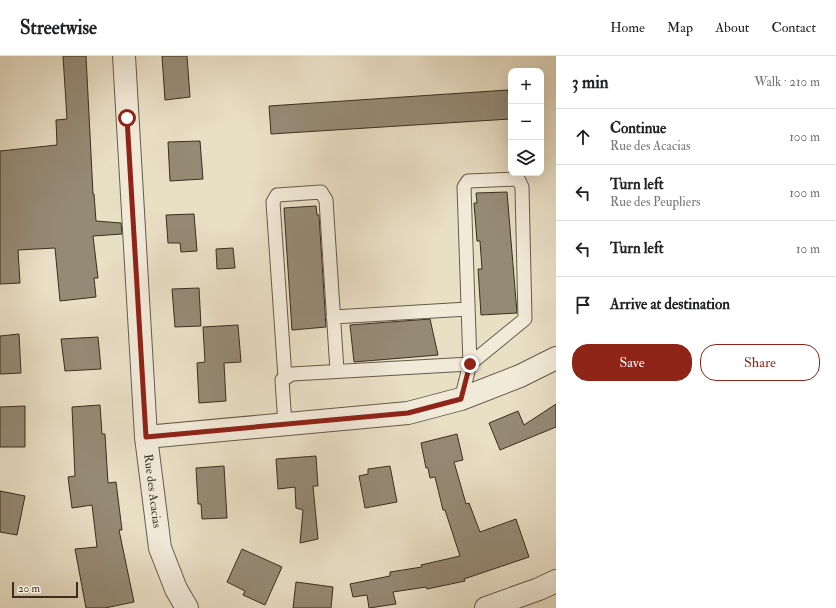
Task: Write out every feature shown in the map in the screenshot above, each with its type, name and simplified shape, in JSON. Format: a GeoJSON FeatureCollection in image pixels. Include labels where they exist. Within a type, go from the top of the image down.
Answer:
{"type":"FeatureCollection","features":[{"type":"Feature","properties":{"kind":"street","name":"Rue des Acacias"},"geometry":{"type":"LineString","coordinates":[[124,56],[146,437],[160,548],[176,589],[187,608]]}},
{"type":"Feature","properties":{"kind":"street"},"geometry":{"type":"LineString","coordinates":[[146,437],[408,413],[461,399],[520,376],[556,358]]}},
{"type":"Feature","properties":{"kind":"street"},"geometry":{"type":"LineString","coordinates":[[486,608],[556,581]]}},
{"type":"Feature","properties":{"kind":"lane"},"geometry":{"type":"LineString","coordinates":[[285,425],[282,380],[292,374],[470,364],[525,319],[522,187],[518,179],[468,181],[464,187],[470,364],[461,399]]}},
{"type":"Feature","properties":{"kind":"lane"},"geometry":{"type":"LineString","coordinates":[[285,378],[273,202],[277,196],[322,192],[326,200],[337,371]]}},
{"type":"Feature","properties":{"kind":"lane"},"geometry":{"type":"LineString","coordinates":[[334,317],[468,309]]}},
{"type":"Feature","properties":{"kind":"building"},"geometry":{"type":"Polygon","coordinates":[[[63,56],[86,56],[93,194],[96,221],[121,223],[122,234],[93,236],[98,278],[94,278],[96,297],[60,301],[55,248],[18,250],[20,283],[0,284],[0,151],[57,145],[56,120],[67,119],[63,56]]]}},
{"type":"Feature","properties":{"kind":"building"},"geometry":{"type":"Polygon","coordinates":[[[162,56],[187,56],[190,97],[165,100],[162,56]]]}},
{"type":"Feature","properties":{"kind":"building"},"geometry":{"type":"Polygon","coordinates":[[[508,90],[508,119],[271,134],[269,106],[508,90]]]}},
{"type":"Feature","properties":{"kind":"building"},"geometry":{"type":"Polygon","coordinates":[[[200,141],[203,179],[170,181],[168,142],[200,141]]]}},
{"type":"Feature","properties":{"kind":"building"},"geometry":{"type":"Polygon","coordinates":[[[507,192],[517,313],[481,315],[478,269],[482,269],[480,241],[477,241],[474,203],[477,203],[476,193],[507,192]]]}},
{"type":"Feature","properties":{"kind":"building"},"geometry":{"type":"Polygon","coordinates":[[[316,206],[317,215],[319,215],[326,327],[292,330],[284,208],[316,206]]]}},
{"type":"Feature","properties":{"kind":"building"},"geometry":{"type":"Polygon","coordinates":[[[194,214],[197,251],[181,252],[180,243],[168,243],[166,215],[194,214]]]}},
{"type":"Feature","properties":{"kind":"building"},"geometry":{"type":"Polygon","coordinates":[[[233,248],[235,268],[217,269],[216,249],[233,248]]]}},
{"type":"Feature","properties":{"kind":"building"},"geometry":{"type":"Polygon","coordinates":[[[199,288],[201,326],[175,327],[172,289],[199,288]]]}},
{"type":"Feature","properties":{"kind":"building"},"geometry":{"type":"Polygon","coordinates":[[[430,319],[438,355],[354,362],[350,325],[430,319]]]}},
{"type":"Feature","properties":{"kind":"building"},"geometry":{"type":"Polygon","coordinates":[[[238,325],[241,362],[224,363],[226,401],[199,403],[197,363],[205,362],[203,327],[238,325]]]}},
{"type":"Feature","properties":{"kind":"building"},"geometry":{"type":"Polygon","coordinates":[[[19,334],[21,373],[0,374],[0,336],[19,334]]]}},
{"type":"Feature","properties":{"kind":"building"},"geometry":{"type":"Polygon","coordinates":[[[98,337],[101,369],[65,371],[61,339],[98,337]]]}},
{"type":"Feature","properties":{"kind":"building"},"geometry":{"type":"Polygon","coordinates":[[[556,404],[556,427],[500,450],[489,423],[518,411],[524,425],[556,404]]]}},
{"type":"Feature","properties":{"kind":"building"},"geometry":{"type":"Polygon","coordinates":[[[100,405],[102,434],[105,434],[108,483],[116,482],[122,530],[119,530],[134,602],[105,608],[86,608],[75,549],[97,547],[92,505],[72,508],[68,477],[75,476],[72,407],[100,405]]]}},
{"type":"Feature","properties":{"kind":"building"},"geometry":{"type":"Polygon","coordinates":[[[25,406],[25,447],[0,447],[0,407],[25,406]]]}},
{"type":"Feature","properties":{"kind":"building"},"geometry":{"type":"Polygon","coordinates":[[[457,434],[463,460],[454,462],[466,504],[469,503],[480,532],[516,519],[529,557],[464,579],[465,581],[427,589],[426,587],[393,592],[396,604],[369,608],[367,595],[353,597],[350,584],[390,576],[390,572],[422,567],[421,565],[460,556],[445,510],[443,510],[435,477],[430,478],[428,468],[426,468],[421,443],[457,434]]]}},
{"type":"Feature","properties":{"kind":"building"},"geometry":{"type":"Polygon","coordinates":[[[316,456],[318,486],[313,486],[318,539],[300,543],[303,510],[296,508],[295,487],[278,489],[276,459],[316,456]]]}},
{"type":"Feature","properties":{"kind":"building"},"geometry":{"type":"Polygon","coordinates":[[[224,466],[227,518],[202,519],[201,504],[198,504],[196,468],[224,466]]]}},
{"type":"Feature","properties":{"kind":"building"},"geometry":{"type":"Polygon","coordinates":[[[390,466],[397,502],[365,508],[359,476],[368,474],[368,469],[390,466]]]}},
{"type":"Feature","properties":{"kind":"building"},"geometry":{"type":"Polygon","coordinates":[[[0,491],[25,496],[17,535],[0,532],[0,491]]]}},
{"type":"Feature","properties":{"kind":"building"},"geometry":{"type":"Polygon","coordinates":[[[242,549],[282,567],[265,605],[243,595],[245,591],[227,582],[242,549]]]}},
{"type":"Feature","properties":{"kind":"building"},"geometry":{"type":"Polygon","coordinates":[[[296,582],[333,587],[331,608],[293,608],[296,582]]]}},
{"type":"Feature","properties":{"kind":"route"},"geometry":{"type":"LineString","coordinates":[[127,118],[146,437],[408,413],[461,399],[470,364]]}}]}
